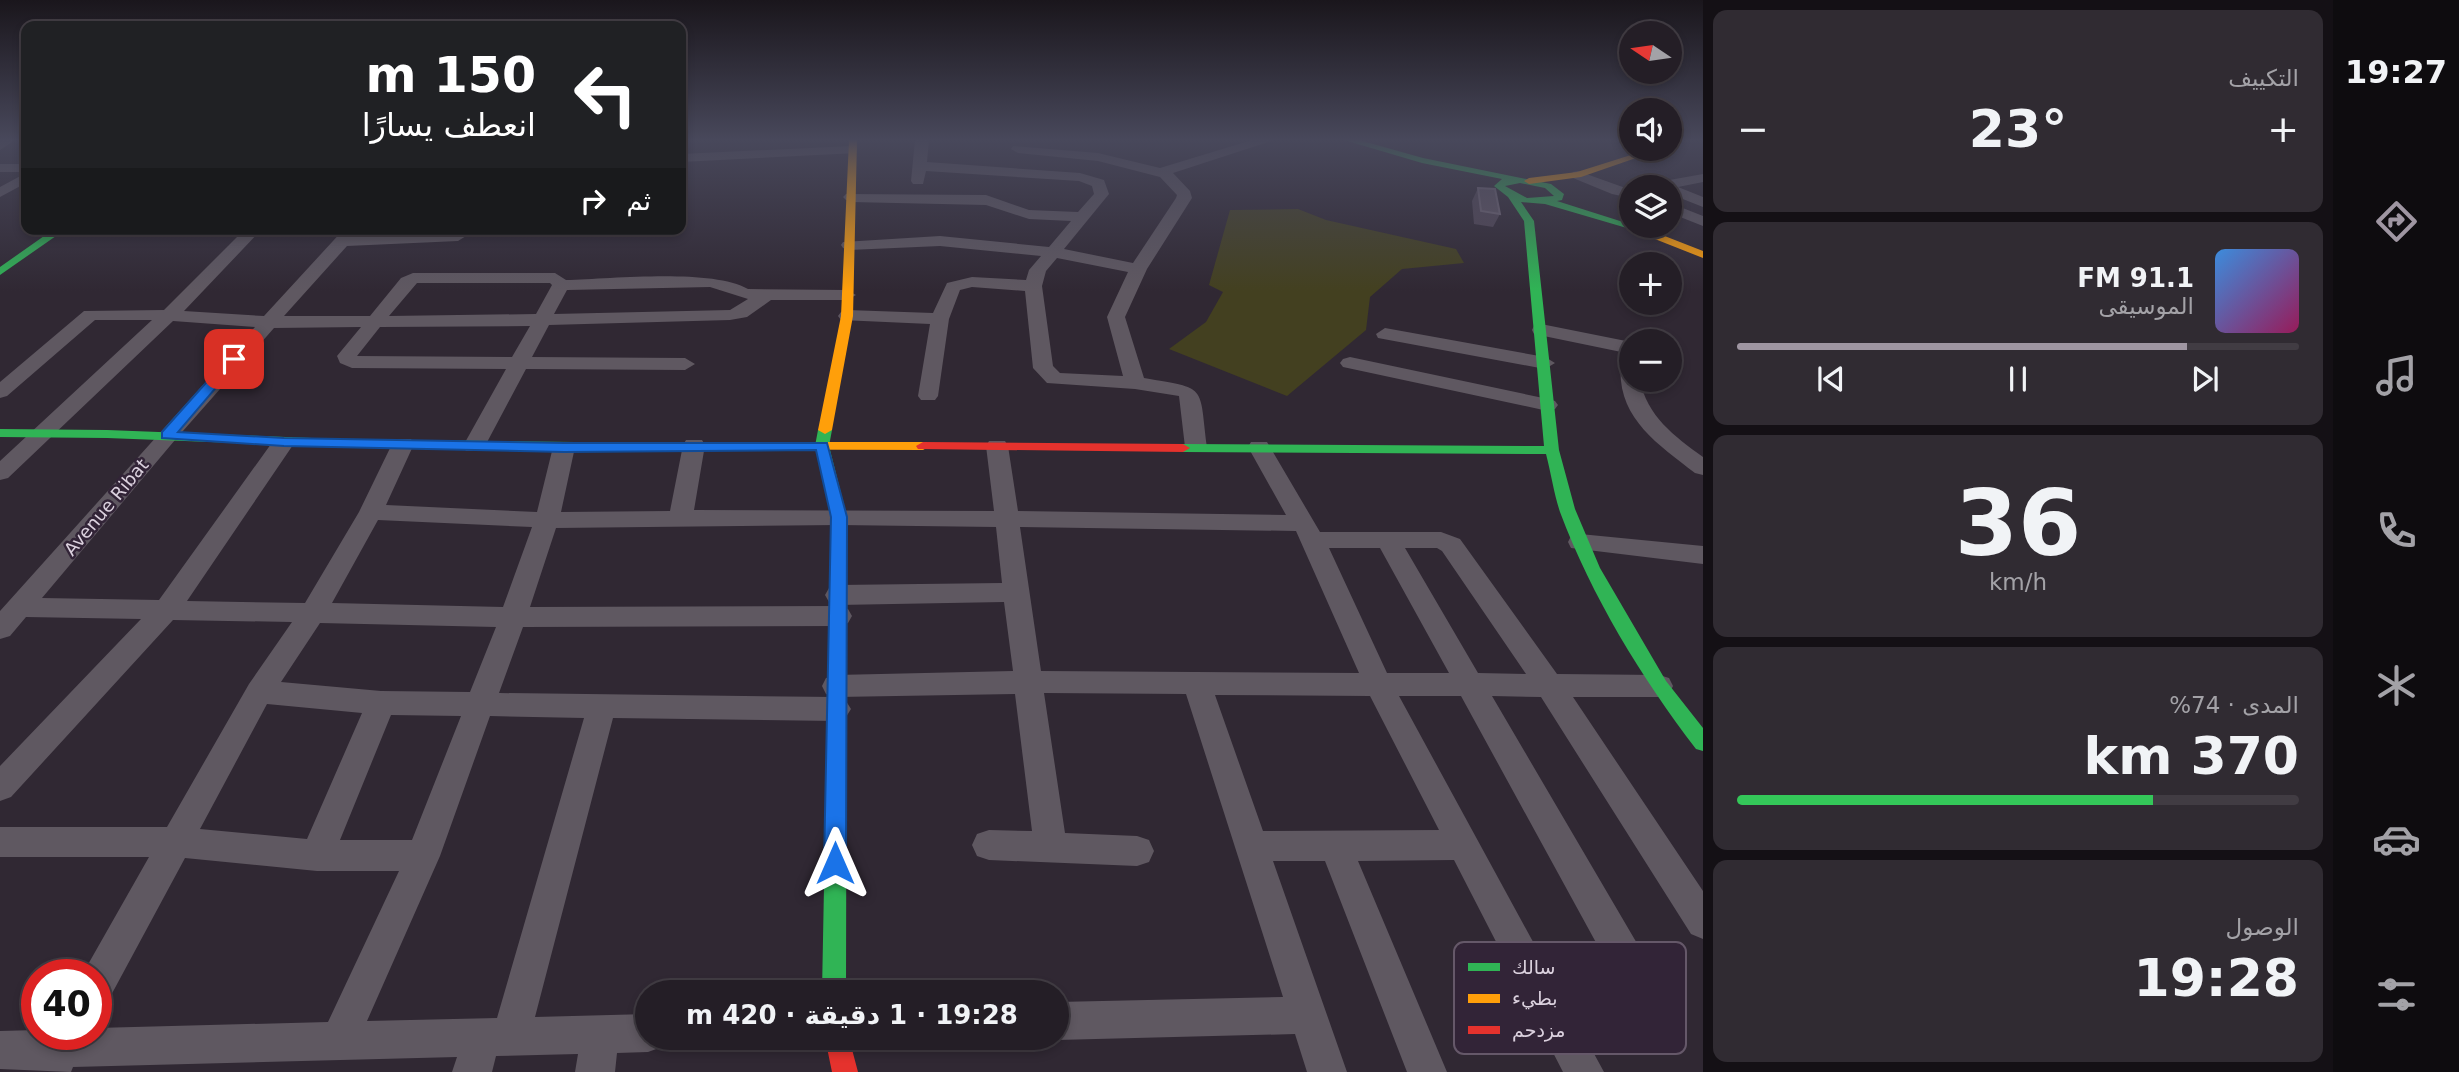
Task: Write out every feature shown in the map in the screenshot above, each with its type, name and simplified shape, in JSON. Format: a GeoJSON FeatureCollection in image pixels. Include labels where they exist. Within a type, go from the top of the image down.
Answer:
{"type":"FeatureCollection","features":[{"type":"Feature","properties":{"kind":"street"},"geometry":{"type":"LineString","coordinates":[[834,980],[839,517],[822,446],[848,316],[851,190]]}},
{"type":"Feature","properties":{"kind":"street"},"geometry":{"type":"LineString","coordinates":[[916,199],[917,190]]}},
{"type":"Feature","properties":{"kind":"street"},"geometry":{"type":"LineString","coordinates":[[1101,190],[1102,194],[1038,270],[1033,286],[1043,368],[1049,377],[1135,383],[1185,391],[1190,396],[1196,447]]}},
{"type":"Feature","properties":{"kind":"street"},"geometry":{"type":"LineString","coordinates":[[1135,383],[1116,317],[1138,269],[1184,198],[1185,194],[1181,190]]}},
{"type":"Feature","properties":{"kind":"street"},"geometry":{"type":"LineString","coordinates":[[1540,190],[1551,197],[1619,222]]}},
{"type":"Feature","properties":{"kind":"street"},"geometry":{"type":"LineString","coordinates":[[1529,221],[1560,190]]}},
{"type":"Feature","properties":{"kind":"street"},"geometry":{"type":"LineString","coordinates":[[1506,191],[1551,197]]}},
{"type":"Feature","properties":{"kind":"street"},"geometry":{"type":"LineString","coordinates":[[1506,191],[1529,221],[1552,450],[1567,509],[1607,596],[1659,686],[1703,743]]}},
{"type":"Feature","properties":{"kind":"street"},"geometry":{"type":"LineString","coordinates":[[1682,193],[1703,202]]}},
{"type":"Feature","properties":{"kind":"street"},"geometry":{"type":"LineString","coordinates":[[851,197],[986,200],[1024,212],[1082,218]]}},
{"type":"Feature","properties":{"kind":"street"},"geometry":{"type":"LineString","coordinates":[[1682,213],[1703,221]]}},
{"type":"Feature","properties":{"kind":"street"},"geometry":{"type":"LineString","coordinates":[[0,257],[32,235]]}},
{"type":"Feature","properties":{"kind":"street"},"geometry":{"type":"LineString","coordinates":[[0,272],[52,235]]}},
{"type":"Feature","properties":{"kind":"street"},"geometry":{"type":"LineString","coordinates":[[0,473],[169,315],[248,235]]}},
{"type":"Feature","properties":{"kind":"street"},"geometry":{"type":"LineString","coordinates":[[348,235],[458,236]]}},
{"type":"Feature","properties":{"kind":"street","name":"Avenue Ribat"},"geometry":{"type":"LineString","coordinates":[[0,629],[167,435],[348,235]]}},
{"type":"Feature","properties":{"kind":"street"},"geometry":{"type":"LineString","coordinates":[[1662,238],[1703,254]]}},
{"type":"Feature","properties":{"kind":"street"},"geometry":{"type":"LineString","coordinates":[[849,245],[940,240],[1053,252],[1138,269]]}},
{"type":"Feature","properties":{"kind":"street"},"geometry":{"type":"LineString","coordinates":[[561,285],[555,278],[413,278],[374,320],[347,359],[352,362],[685,364]]}},
{"type":"Feature","properties":{"kind":"street"},"geometry":{"type":"LineString","coordinates":[[561,285],[710,282],[730,286],[744,294],[847,295]]}},
{"type":"Feature","properties":{"kind":"street"},"geometry":{"type":"LineString","coordinates":[[928,396],[940,319],[953,287],[972,282],[1033,286]]}},
{"type":"Feature","properties":{"kind":"street"},"geometry":{"type":"LineString","coordinates":[[474,446],[561,285]]}},
{"type":"Feature","properties":{"kind":"street"},"geometry":{"type":"LineString","coordinates":[[0,392],[90,314],[169,315],[267,322],[541,320],[730,315],[741,313],[766,295]]}},
{"type":"Feature","properties":{"kind":"street"},"geometry":{"type":"LineString","coordinates":[[848,316],[940,319]]}},
{"type":"Feature","properties":{"kind":"street"},"geometry":{"type":"LineString","coordinates":[[1541,330],[1619,346]]}},
{"type":"Feature","properties":{"kind":"street"},"geometry":{"type":"LineString","coordinates":[[1385,334],[1545,363]]}},
{"type":"Feature","properties":{"kind":"street"},"geometry":{"type":"LineString","coordinates":[[1350,363],[1548,405]]}},
{"type":"Feature","properties":{"kind":"street"},"geometry":{"type":"LineString","coordinates":[[1632,392],[1646,419],[1703,468]]}},
{"type":"Feature","properties":{"kind":"street"},"geometry":{"type":"LineString","coordinates":[[0,433],[167,435],[284,442],[564,447],[694,445],[1552,450]]}},
{"type":"Feature","properties":{"kind":"street"},"geometry":{"type":"LineString","coordinates":[[0,787],[166,610],[284,442]]}},
{"type":"Feature","properties":{"kind":"street"},"geometry":{"type":"LineString","coordinates":[[111,959],[259,692],[313,613],[371,512],[403,444]]}},
{"type":"Feature","properties":{"kind":"street"},"geometry":{"type":"LineString","coordinates":[[681,517],[694,445]]}},
{"type":"Feature","properties":{"kind":"street"},"geometry":{"type":"LineString","coordinates":[[997,446],[1050,847]]}},
{"type":"Feature","properties":{"kind":"street"},"geometry":{"type":"LineString","coordinates":[[339,1041],[423,856],[547,520],[564,447]]}},
{"type":"Feature","properties":{"kind":"street"},"geometry":{"type":"LineString","coordinates":[[1259,447],[1309,531],[1378,684],[1515,942]]}},
{"type":"Feature","properties":{"kind":"street"},"geometry":{"type":"LineString","coordinates":[[371,512],[547,520],[839,517],[1005,521],[1309,531],[1388,540],[1441,540],[1451,545],[1549,685],[1703,922]]}},
{"type":"Feature","properties":{"kind":"street"},"geometry":{"type":"LineString","coordinates":[[1388,540],[1615,942]]}},
{"type":"Feature","properties":{"kind":"street"},"geometry":{"type":"LineString","coordinates":[[1580,542],[1703,555]]}},
{"type":"Feature","properties":{"kind":"street"},"geometry":{"type":"LineString","coordinates":[[21,607],[513,617],[839,605],[1015,592]]}},
{"type":"Feature","properties":{"kind":"street"},"geometry":{"type":"LineString","coordinates":[[259,692],[381,703],[602,706],[836,698],[1027,682],[1659,686]]}},
{"type":"Feature","properties":{"kind":"street"},"geometry":{"type":"LineString","coordinates":[[1197,683],[1327,1072]]}},
{"type":"Feature","properties":{"kind":"street"},"geometry":{"type":"LineString","coordinates":[[317,855],[381,703]]}},
{"type":"Feature","properties":{"kind":"street"},"geometry":{"type":"LineString","coordinates":[[488,1049],[602,706]]}},
{"type":"Feature","properties":{"kind":"street"},"geometry":{"type":"LineString","coordinates":[[0,842],[176,842],[317,855],[423,856]]}},
{"type":"Feature","properties":{"kind":"street"},"geometry":{"type":"LineString","coordinates":[[989,845],[1137,851]]}},
{"type":"Feature","properties":{"kind":"street"},"geometry":{"type":"LineString","coordinates":[[1335,845],[1427,1072]]}},
{"type":"Feature","properties":{"kind":"street"},"geometry":{"type":"LineString","coordinates":[[1251,846],[1464,845]]}},
{"type":"Feature","properties":{"kind":"street"},"geometry":{"type":"LineString","coordinates":[[1069,1021],[1306,1015]]}},
{"type":"Feature","properties":{"kind":"street"},"geometry":{"type":"LineString","coordinates":[[0,1050],[60,1051],[339,1041],[488,1049],[600,1034],[635,1033]]}},
{"type":"Feature","properties":{"kind":"street"},"geometry":{"type":"LineString","coordinates":[[595,1072],[600,1034]]}},
{"type":"Feature","properties":{"kind":"street"},"geometry":{"type":"LineString","coordinates":[[840,1050],[845,1072]]}},
{"type":"Feature","properties":{"kind":"street"},"geometry":{"type":"LineString","coordinates":[[1574,1054],[1584,1072]]}},
{"type":"Feature","properties":{"kind":"shaded area"},"geometry":{"type":"Polygon","coordinates":[[[1298,209],[1326,220],[1456,249],[1464,263],[1402,269],[1370,297],[1366,330],[1287,396],[1169,349],[1206,322],[1223,292],[1209,285],[1230,210],[1298,209]]]}},
{"type":"Feature","properties":{"kind":"building"},"geometry":{"type":"Polygon","coordinates":[[[1478,190],[1495,190],[1500,214],[1481,211],[1478,190]]]}},
{"type":"Feature","properties":{"kind":"traffic: fast"},"geometry":{"type":"LineString","coordinates":[[1504,190],[1519,199],[1543,201],[1559,198],[1559,194],[1554,190]]}},
{"type":"Feature","properties":{"kind":"traffic: fast"},"geometry":{"type":"LineString","coordinates":[[1512,196],[1529,221],[1552,450],[1567,509],[1592,568],[1659,686],[1703,743]]}},
{"type":"Feature","properties":{"kind":"traffic: fast"},"geometry":{"type":"LineString","coordinates":[[1549,202],[1619,223]]}},
{"type":"Feature","properties":{"kind":"traffic: fast"},"geometry":{"type":"LineString","coordinates":[[0,272],[52,235]]}},
{"type":"Feature","properties":{"kind":"traffic: fast"},"geometry":{"type":"LineString","coordinates":[[825,430],[822,446],[839,517],[834,980]]}},
{"type":"Feature","properties":{"kind":"traffic: fast"},"geometry":{"type":"LineString","coordinates":[[0,433],[107,434],[337,443],[575,446]]}},
{"type":"Feature","properties":{"kind":"traffic: fast"},"geometry":{"type":"LineString","coordinates":[[1183,448],[1552,450]]}},
{"type":"Feature","properties":{"kind":"traffic: slow"},"geometry":{"type":"LineString","coordinates":[[825,430],[847,316],[851,190]]}},
{"type":"Feature","properties":{"kind":"traffic: slow"},"geometry":{"type":"LineString","coordinates":[[1661,238],[1703,255]]}},
{"type":"Feature","properties":{"kind":"traffic: slow"},"geometry":{"type":"LineString","coordinates":[[575,446],[923,446]]}},
{"type":"Feature","properties":{"kind":"traffic: jam"},"geometry":{"type":"LineString","coordinates":[[923,446],[1183,448]]}},
{"type":"Feature","properties":{"kind":"traffic: jam"},"geometry":{"type":"LineString","coordinates":[[840,1050],[845,1072]]}},
{"type":"Feature","properties":{"kind":"route"},"geometry":{"type":"LineString","coordinates":[[234,359],[167,435],[284,442],[564,447],[822,446],[839,517],[835,863]]}}]}
